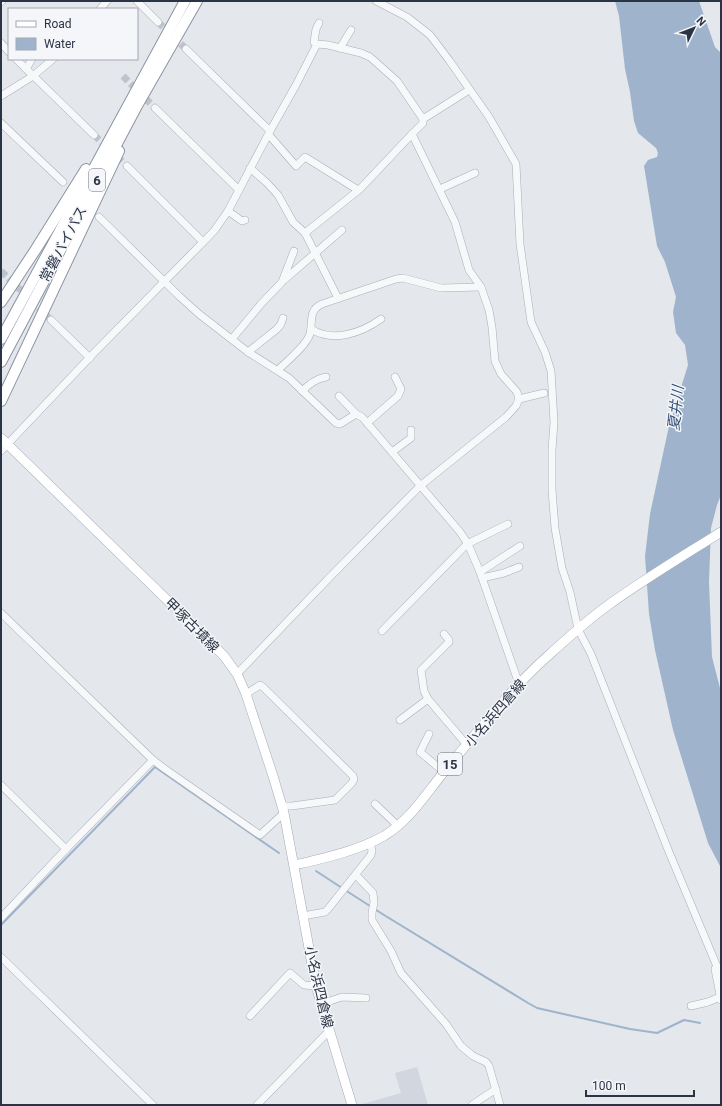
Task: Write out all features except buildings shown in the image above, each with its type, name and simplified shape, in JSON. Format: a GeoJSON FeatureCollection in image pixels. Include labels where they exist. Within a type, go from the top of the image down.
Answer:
{"type":"FeatureCollection","features":[{"type":"Feature","properties":{"kind":"highway","name":"常磐バイパス"},"geometry":{"type":"LineString","coordinates":[[1,339],[185,1]]}},
{"type":"Feature","properties":{"kind":"highway","name":"常磐バイパス"},"geometry":{"type":"LineString","coordinates":[[1,362],[90,192],[197,1]]}},
{"type":"Feature","properties":{"kind":"highway"},"geometry":{"type":"LineString","coordinates":[[1,302],[73,190],[152,52],[168,32]]}},
{"type":"Feature","properties":{"kind":"highway"},"geometry":{"type":"LineString","coordinates":[[1,401],[77,244],[148,87]]}},
{"type":"Feature","properties":{"kind":"main road","name":"甲塚古墳線"},"geometry":{"type":"LineString","coordinates":[[3,444],[196,628],[224,656],[237,674],[246,694],[283,809],[295,865]]}},
{"type":"Feature","properties":{"kind":"main road","name":"小名浜四倉線"},"geometry":{"type":"LineString","coordinates":[[352,1105],[316,986],[295,865],[327,857],[370,842],[383,836],[398,826],[414,810],[467,744],[519,684],[580,627],[630,590],[721,532]]}},
{"type":"Feature","properties":{"kind":"street"},"geometry":{"type":"LineString","coordinates":[[136,1],[158,22]]}},
{"type":"Feature","properties":{"kind":"street"},"geometry":{"type":"LineString","coordinates":[[376,1],[407,17],[430,35],[489,117],[516,164],[520,244],[531,322],[545,352],[551,371],[554,422],[552,490],[555,528],[562,568],[580,627],[669,852],[721,976]]}},
{"type":"Feature","properties":{"kind":"street"},"geometry":{"type":"LineString","coordinates":[[314,42],[316,29],[319,23]]}},
{"type":"Feature","properties":{"kind":"street"},"geometry":{"type":"LineString","coordinates":[[340,48],[351,30]]}},
{"type":"Feature","properties":{"kind":"street"},"geometry":{"type":"LineString","coordinates":[[3,444],[165,282],[217,227],[228,211],[317,44],[361,53],[370,57],[397,81],[423,119]]}},
{"type":"Feature","properties":{"kind":"street"},"geometry":{"type":"LineString","coordinates":[[186,49],[270,133],[296,166],[305,158],[358,190]]}},
{"type":"Feature","properties":{"kind":"street"},"geometry":{"type":"LineString","coordinates":[[17,60],[94,135]]}},
{"type":"Feature","properties":{"kind":"street"},"geometry":{"type":"LineString","coordinates":[[26,70],[31,60]]}},
{"type":"Feature","properties":{"kind":"street"},"geometry":{"type":"LineString","coordinates":[[1,96],[33,76],[52,60]]}},
{"type":"Feature","properties":{"kind":"street"},"geometry":{"type":"LineString","coordinates":[[305,233],[358,190],[423,123],[423,119],[469,90]]}},
{"type":"Feature","properties":{"kind":"street"},"geometry":{"type":"LineString","coordinates":[[155,108],[239,190]]}},
{"type":"Feature","properties":{"kind":"street"},"geometry":{"type":"LineString","coordinates":[[1,123],[63,182]]}},
{"type":"Feature","properties":{"kind":"street"},"geometry":{"type":"LineString","coordinates":[[237,674],[420,486],[506,417],[516,406],[519,399],[516,392],[501,374],[494,361],[492,327],[489,310],[481,287],[469,270],[455,222],[412,134]]}},
{"type":"Feature","properties":{"kind":"street"},"geometry":{"type":"LineString","coordinates":[[127,166],[203,242]]}},
{"type":"Feature","properties":{"kind":"street"},"geometry":{"type":"LineString","coordinates":[[250,168],[267,182],[278,195],[293,222],[305,233],[338,298]]}},
{"type":"Feature","properties":{"kind":"street"},"geometry":{"type":"LineString","coordinates":[[440,189],[475,173]]}},
{"type":"Feature","properties":{"kind":"street"},"geometry":{"type":"LineString","coordinates":[[228,211],[242,221],[245,220]]}},
{"type":"Feature","properties":{"kind":"street"},"geometry":{"type":"LineString","coordinates":[[99,217],[199,314],[248,352],[278,370],[336,423],[340,424],[356,414]]}},
{"type":"Feature","properties":{"kind":"street"},"geometry":{"type":"LineString","coordinates":[[232,339],[261,304],[282,282],[342,230]]}},
{"type":"Feature","properties":{"kind":"street"},"geometry":{"type":"LineString","coordinates":[[282,282],[294,251]]}},
{"type":"Feature","properties":{"kind":"street"},"geometry":{"type":"LineString","coordinates":[[278,370],[304,344],[310,335],[311,321],[314,310],[317,306],[396,279],[403,278],[441,288],[481,287]]}},
{"type":"Feature","properties":{"kind":"street"},"geometry":{"type":"LineString","coordinates":[[248,352],[277,329],[283,318]]}},
{"type":"Feature","properties":{"kind":"street"},"geometry":{"type":"LineString","coordinates":[[310,329],[318,334],[330,337],[338,336],[365,328],[380,319]]}},
{"type":"Feature","properties":{"kind":"street"},"geometry":{"type":"LineString","coordinates":[[51,320],[90,358]]}},
{"type":"Feature","properties":{"kind":"street"},"geometry":{"type":"LineString","coordinates":[[302,391],[317,378],[326,377]]}},
{"type":"Feature","properties":{"kind":"street"},"geometry":{"type":"LineString","coordinates":[[367,423],[398,396],[401,389],[396,377]]}},
{"type":"Feature","properties":{"kind":"street"},"geometry":{"type":"LineString","coordinates":[[519,399],[544,393]]}},
{"type":"Feature","properties":{"kind":"street"},"geometry":{"type":"LineString","coordinates":[[339,396],[356,414],[362,417],[460,532],[481,575],[519,684]]}},
{"type":"Feature","properties":{"kind":"street"},"geometry":{"type":"LineString","coordinates":[[392,452],[412,438],[411,430]]}},
{"type":"Feature","properties":{"kind":"street"},"geometry":{"type":"LineString","coordinates":[[382,632],[467,544],[508,524]]}},
{"type":"Feature","properties":{"kind":"street"},"geometry":{"type":"LineString","coordinates":[[481,575],[520,546]]}},
{"type":"Feature","properties":{"kind":"street"},"geometry":{"type":"LineString","coordinates":[[481,575],[504,573],[519,568]]}},
{"type":"Feature","properties":{"kind":"street"},"geometry":{"type":"LineString","coordinates":[[1,613],[153,760],[260,835],[283,809],[292,806],[330,802],[335,800],[352,783],[354,779],[353,776],[263,686],[260,685],[246,694]]}},
{"type":"Feature","properties":{"kind":"street"},"geometry":{"type":"LineString","coordinates":[[444,634],[449,642],[421,670],[424,691],[428,700],[467,744]]}},
{"type":"Feature","properties":{"kind":"street"},"geometry":{"type":"LineString","coordinates":[[400,720],[428,700]]}},
{"type":"Feature","properties":{"kind":"street"},"geometry":{"type":"LineString","coordinates":[[429,734],[420,752],[444,772]]}},
{"type":"Feature","properties":{"kind":"street"},"geometry":{"type":"LineString","coordinates":[[1,918],[66,848],[153,760]]}},
{"type":"Feature","properties":{"kind":"street"},"geometry":{"type":"LineString","coordinates":[[1,785],[66,848]]}},
{"type":"Feature","properties":{"kind":"street"},"geometry":{"type":"LineString","coordinates":[[375,804],[398,826]]}},
{"type":"Feature","properties":{"kind":"street"},"geometry":{"type":"LineString","coordinates":[[303,916],[325,912],[371,855],[372,851],[370,842]]}},
{"type":"Feature","properties":{"kind":"street"},"geometry":{"type":"LineString","coordinates":[[356,875],[373,893],[374,902],[372,920],[374,926],[391,951],[401,973],[446,1024],[461,1046],[473,1056],[486,1062],[489,1066],[500,1105]]}},
{"type":"Feature","properties":{"kind":"street"},"geometry":{"type":"LineString","coordinates":[[1,957],[152,1105]]}},
{"type":"Feature","properties":{"kind":"street"},"geometry":{"type":"LineString","coordinates":[[691,1006],[720,998],[713,959]]}},
{"type":"Feature","properties":{"kind":"street"},"geometry":{"type":"LineString","coordinates":[[250,1016],[290,973],[304,985],[316,986]]}},
{"type":"Feature","properties":{"kind":"street"},"geometry":{"type":"LineString","coordinates":[[321,1004],[342,997],[366,998]]}},
{"type":"Feature","properties":{"kind":"street"},"geometry":{"type":"LineString","coordinates":[[257,1105],[329,1031]]}},
{"type":"Feature","properties":{"kind":"street"},"geometry":{"type":"LineString","coordinates":[[472,1105],[496,1089]]}},
{"type":"Feature","properties":{"kind":"shaded area"},"geometry":{"type":"Polygon","coordinates":[[[417,1067],[428,1105],[359,1105],[401,1093],[395,1073],[417,1067]]]}},
{"type":"Feature","properties":{"kind":"water","name":"夏井川"},"geometry":{"type":"Polygon","coordinates":[[[615,1],[699,1],[715,47],[721,53],[721,495],[711,528],[709,582],[712,657],[721,692],[721,868],[708,843],[673,730],[655,650],[649,614],[645,556],[650,514],[669,426],[688,365],[685,345],[676,333],[673,312],[676,297],[665,262],[657,246],[644,166],[648,160],[657,157],[658,153],[656,148],[638,133],[634,121],[625,69],[619,16],[615,1]]]}},
{"type":"Feature","properties":{"kind":"waterway"},"geometry":{"type":"LineString","coordinates":[[1,925],[155,767],[279,853]]}},
{"type":"Feature","properties":{"kind":"waterway"},"geometry":{"type":"LineString","coordinates":[[316,871],[342,888]]}},
{"type":"Feature","properties":{"kind":"waterway"},"geometry":{"type":"LineString","coordinates":[[345,890],[537,1008],[630,1029],[657,1033],[684,1020],[700,1023]]}},
{"type":"Feature","properties":{"kind":"tunnel"},"geometry":{"type":"LineString","coordinates":[[158,22],[186,49]]}},
{"type":"Feature","properties":{"kind":"tunnel"},"geometry":{"type":"LineString","coordinates":[[123,76],[155,108]]}},
{"type":"Feature","properties":{"kind":"tunnel"},"geometry":{"type":"LineString","coordinates":[[94,135],[127,166]]}},
{"type":"Feature","properties":{"kind":"tunnel"},"geometry":{"type":"LineString","coordinates":[[1,271],[51,320]]}}]}
